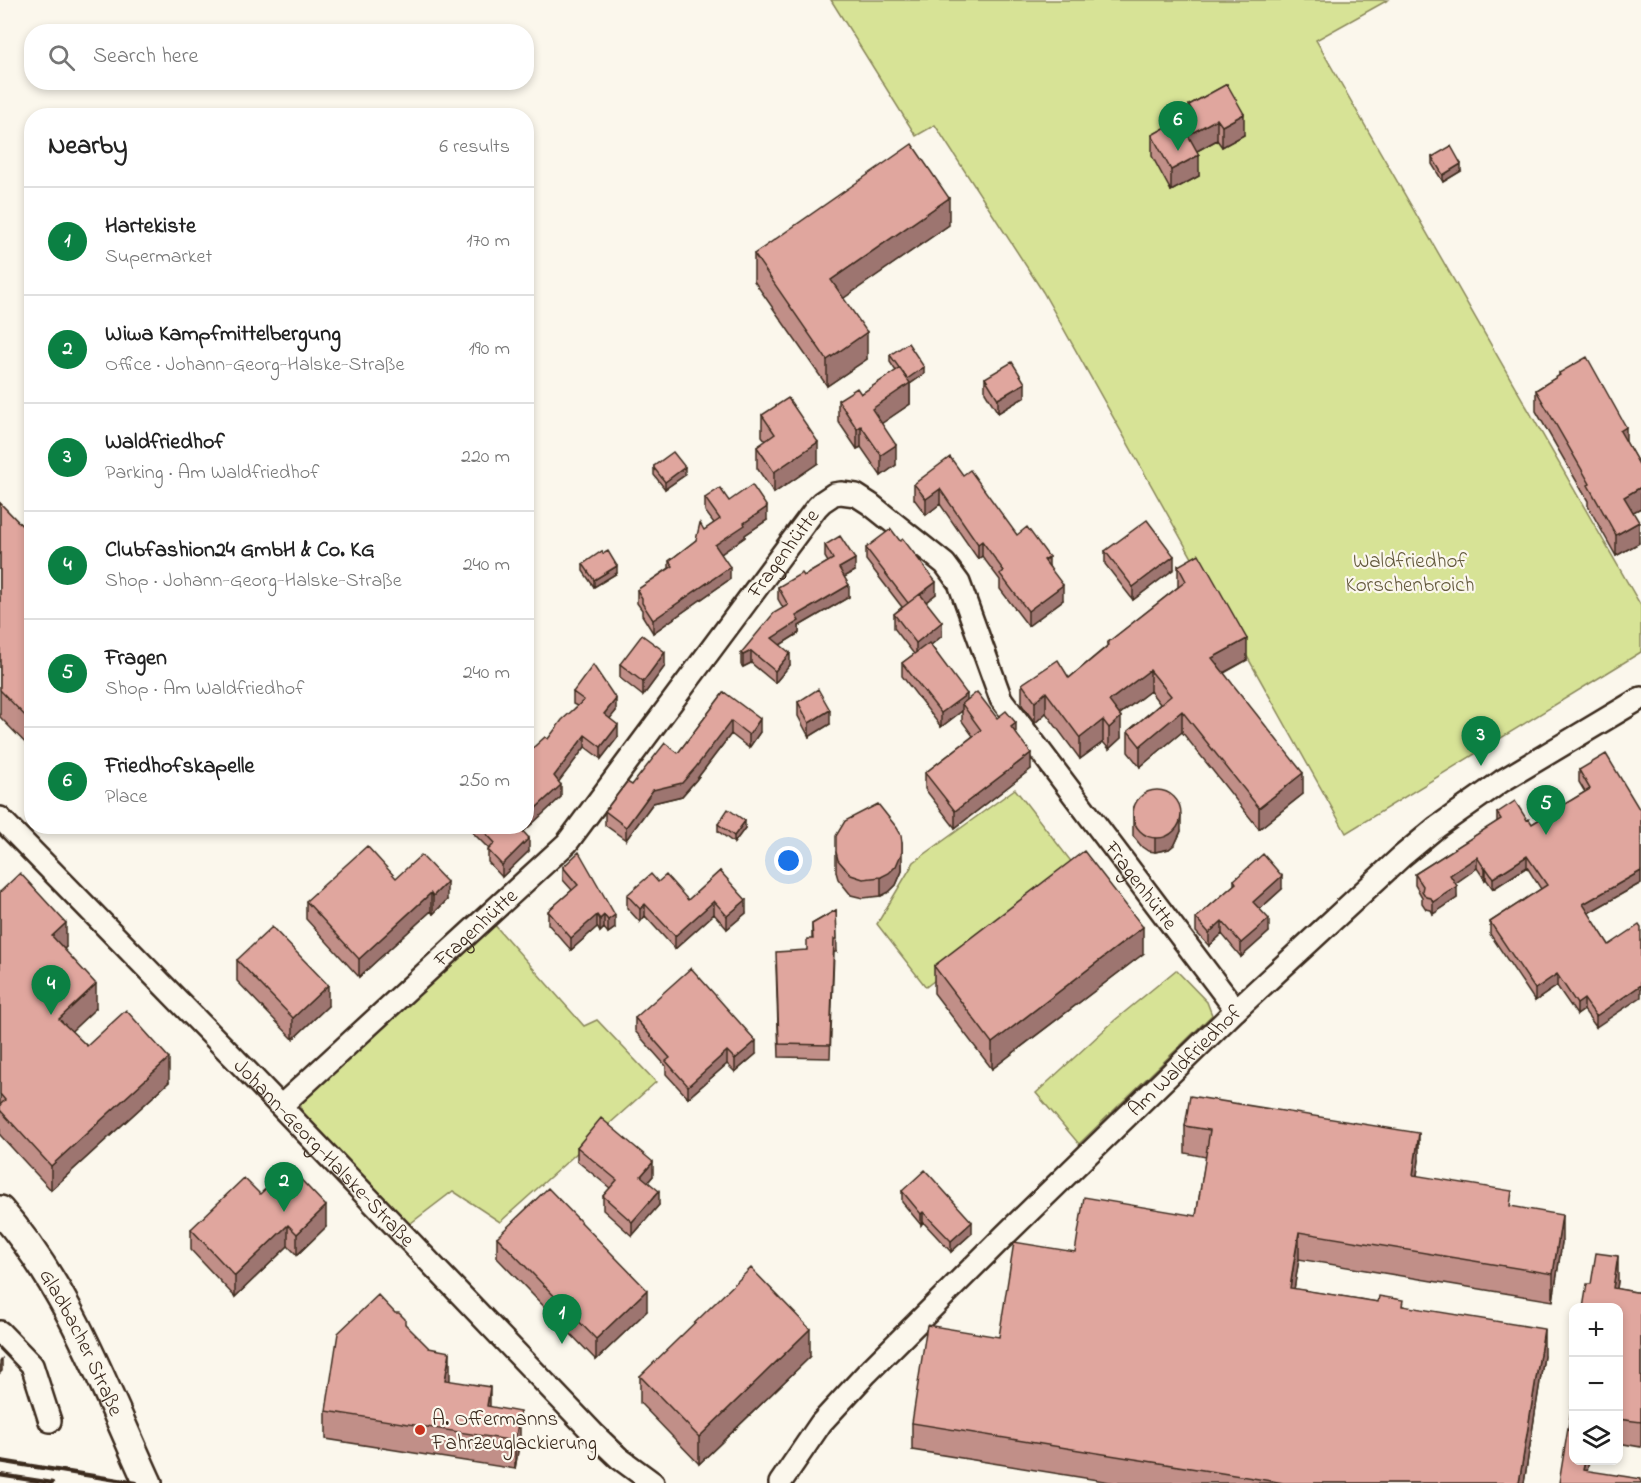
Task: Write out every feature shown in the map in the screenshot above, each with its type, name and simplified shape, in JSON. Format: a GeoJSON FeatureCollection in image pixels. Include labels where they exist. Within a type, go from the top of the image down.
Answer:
{"type":"FeatureCollection","features":[{"type":"Feature","properties":{"kind":"street","name":"Fragenhütte"},"geometry":{"type":"LineString","coordinates":[[281,1106],[567,843],[817,507],[828,498],[841,493],[849,493],[864,499],[945,564],[953,573],[963,594],[1001,699],[1236,1010]]}},
{"type":"Feature","properties":{"kind":"street","name":"Am Waldfriedhof"},"geometry":{"type":"LineString","coordinates":[[780,1483],[821,1423],[867,1373],[1236,1010],[1401,857],[1437,827],[1521,768],[1641,698]]}},
{"type":"Feature","properties":{"kind":"street","name":"Johann-Georg-Halske-Straße"},"geometry":{"type":"LineString","coordinates":[[0,818],[281,1106],[594,1435],[619,1458],[653,1483]]}},
{"type":"Feature","properties":{"kind":"street","name":"Gladbacher Straße"},"geometry":{"type":"LineString","coordinates":[[0,1210],[35,1254],[71,1317],[97,1368],[148,1483]]}},
{"type":"Feature","properties":{"kind":"street"},"geometry":{"type":"LineString","coordinates":[[0,1332],[32,1365],[50,1421]]}},
{"type":"Feature","properties":{"kind":"green space","name":"Waldfriedhof Korschenbroich"},"geometry":{"type":"Polygon","coordinates":[[[831,0],[1388,0],[1316,40],[1641,606],[1641,652],[1346,833],[1043,292],[935,125],[916,136],[831,0]]]}},
{"type":"Feature","properties":{"kind":"green space"},"geometry":{"type":"Polygon","coordinates":[[[1015,789],[1077,869],[926,987],[877,924],[914,862],[1015,789]]]}},
{"type":"Feature","properties":{"kind":"green space"},"geometry":{"type":"Polygon","coordinates":[[[492,922],[584,1026],[597,1020],[656,1082],[500,1222],[453,1191],[407,1226],[303,1118],[299,1097],[492,922]]]}},
{"type":"Feature","properties":{"kind":"green space"},"geometry":{"type":"Polygon","coordinates":[[[1176,970],[1207,1002],[1212,1015],[1079,1144],[1036,1093],[1115,1020],[1176,970]]]}},
{"type":"Feature","properties":{"kind":"building"},"geometry":{"type":"Polygon","coordinates":[[[1227,84],[1244,114],[1222,126],[1217,119],[1188,135],[1199,155],[1171,170],[1152,135],[1193,112],[1189,105],[1227,84]]]}},
{"type":"Feature","properties":{"kind":"building"},"geometry":{"type":"Polygon","coordinates":[[[912,144],[949,198],[831,280],[867,332],[827,360],[754,254],[912,144]]]}},
{"type":"Feature","properties":{"kind":"building"},"geometry":{"type":"Polygon","coordinates":[[[1451,146],[1461,164],[1443,175],[1432,157],[1451,146]]]}},
{"type":"Feature","properties":{"kind":"building"},"geometry":{"type":"Polygon","coordinates":[[[908,343],[924,367],[907,379],[890,355],[908,343]]]}},
{"type":"Feature","properties":{"kind":"building"},"geometry":{"type":"Polygon","coordinates":[[[1587,357],[1626,427],[1620,431],[1641,468],[1641,487],[1624,497],[1639,522],[1616,535],[1588,485],[1590,484],[1536,390],[1587,357]]]}},
{"type":"Feature","properties":{"kind":"building"},"geometry":{"type":"Polygon","coordinates":[[[1012,362],[1025,383],[998,399],[985,378],[1012,362]]]}},
{"type":"Feature","properties":{"kind":"building"},"geometry":{"type":"Polygon","coordinates":[[[900,368],[910,383],[872,409],[896,445],[881,455],[861,426],[857,429],[838,400],[857,388],[861,394],[900,368]]]}},
{"type":"Feature","properties":{"kind":"building"},"geometry":{"type":"Polygon","coordinates":[[[788,398],[818,442],[774,472],[757,447],[775,434],[762,415],[788,398]]]}},
{"type":"Feature","properties":{"kind":"building"},"geometry":{"type":"Polygon","coordinates":[[[673,452],[685,467],[665,482],[654,466],[673,452]]]}},
{"type":"Feature","properties":{"kind":"building"},"geometry":{"type":"Polygon","coordinates":[[[950,457],[963,475],[970,470],[1017,535],[1027,527],[1049,557],[1044,560],[1063,585],[1028,611],[1000,574],[1004,571],[982,541],[978,544],[940,489],[926,499],[914,484],[950,457]]]}},
{"type":"Feature","properties":{"kind":"building"},"geometry":{"type":"Polygon","coordinates":[[[752,485],[767,507],[715,545],[730,567],[653,620],[637,590],[673,566],[669,561],[696,540],[700,523],[704,530],[720,519],[705,498],[720,488],[729,501],[752,485]]]}},
{"type":"Feature","properties":{"kind":"building"},"geometry":{"type":"Polygon","coordinates":[[[0,503],[24,528],[24,715],[0,690],[0,503]]]}},
{"type":"Feature","properties":{"kind":"building"},"geometry":{"type":"Polygon","coordinates":[[[1147,520],[1174,556],[1133,587],[1105,551],[1147,520]]]}},
{"type":"Feature","properties":{"kind":"building"},"geometry":{"type":"Polygon","coordinates":[[[891,529],[900,541],[903,539],[936,582],[908,603],[866,548],[891,529]]]}},
{"type":"Feature","properties":{"kind":"building"},"geometry":{"type":"Polygon","coordinates":[[[840,536],[855,559],[839,568],[849,585],[796,616],[799,621],[772,638],[790,653],[775,671],[751,651],[743,655],[741,653],[774,613],[788,605],[778,587],[802,573],[804,576],[833,559],[825,545],[840,536]]]}},
{"type":"Feature","properties":{"kind":"building"},"geometry":{"type":"Polygon","coordinates":[[[602,551],[603,554],[608,551],[617,566],[594,580],[583,564],[602,551]]]}},
{"type":"Feature","properties":{"kind":"building"},"geometry":{"type":"Polygon","coordinates":[[[1199,554],[1247,639],[1212,658],[1303,773],[1259,808],[1182,711],[1140,746],[1128,731],[1171,696],[1150,670],[1109,701],[1121,717],[1109,728],[1103,720],[1080,738],[1046,692],[1035,702],[1022,684],[1058,660],[1069,678],[1109,645],[1107,643],[1186,581],[1178,566],[1199,554]]]}},
{"type":"Feature","properties":{"kind":"building"},"geometry":{"type":"Polygon","coordinates":[[[920,594],[942,622],[916,643],[894,614],[920,594]]]}},
{"type":"Feature","properties":{"kind":"building"},"geometry":{"type":"Polygon","coordinates":[[[642,635],[665,652],[643,682],[620,664],[642,635]]]}},
{"type":"Feature","properties":{"kind":"building"},"geometry":{"type":"Polygon","coordinates":[[[929,643],[967,694],[941,713],[902,663],[929,643]]]}},
{"type":"Feature","properties":{"kind":"building"},"geometry":{"type":"Polygon","coordinates":[[[593,665],[616,699],[604,714],[618,725],[601,747],[585,735],[554,776],[561,785],[534,810],[534,747],[545,737],[548,739],[562,720],[584,700],[573,692],[593,665]]]}},
{"type":"Feature","properties":{"kind":"building"},"geometry":{"type":"Polygon","coordinates":[[[818,689],[830,710],[809,723],[798,702],[818,689]]]}},
{"type":"Feature","properties":{"kind":"building"},"geometry":{"type":"Polygon","coordinates":[[[724,692],[760,719],[749,735],[731,721],[682,783],[653,790],[626,827],[605,811],[627,782],[632,785],[665,743],[678,753],[724,692]]]}},
{"type":"Feature","properties":{"kind":"building"},"geometry":{"type":"Polygon","coordinates":[[[977,692],[997,718],[1006,711],[1016,723],[1011,727],[1031,753],[955,811],[925,773],[981,730],[962,704],[977,692]]]}},
{"type":"Feature","properties":{"kind":"building"},"geometry":{"type":"Polygon","coordinates":[[[1606,754],[1641,812],[1641,871],[1583,904],[1609,945],[1639,925],[1641,928],[1641,985],[1596,1016],[1584,999],[1577,1004],[1557,974],[1535,989],[1490,922],[1547,885],[1527,856],[1493,878],[1477,857],[1450,875],[1457,886],[1433,902],[1422,891],[1423,886],[1415,874],[1501,819],[1497,813],[1515,801],[1532,824],[1590,789],[1579,770],[1606,754]]]}},
{"type":"Feature","properties":{"kind":"building"},"geometry":{"type":"Polygon","coordinates":[[[1152,790],[1162,790],[1174,797],[1181,809],[1181,819],[1174,831],[1162,838],[1152,838],[1137,827],[1133,819],[1133,809],[1144,794],[1152,790]]]}},
{"type":"Feature","properties":{"kind":"building"},"geometry":{"type":"Polygon","coordinates":[[[878,804],[901,835],[902,852],[896,866],[889,873],[881,877],[863,879],[851,875],[838,860],[836,836],[845,821],[878,804]]]}},
{"type":"Feature","properties":{"kind":"building"},"geometry":{"type":"Polygon","coordinates":[[[728,809],[745,821],[734,836],[718,824],[728,809]]]}},
{"type":"Feature","properties":{"kind":"building"},"geometry":{"type":"Polygon","coordinates":[[[487,834],[525,834],[529,838],[502,865],[488,850],[495,843],[487,834]]]}},
{"type":"Feature","properties":{"kind":"building"},"geometry":{"type":"Polygon","coordinates":[[[367,846],[396,878],[421,855],[447,882],[433,896],[431,893],[359,959],[306,901],[367,846]]]}},
{"type":"Feature","properties":{"kind":"building"},"geometry":{"type":"Polygon","coordinates":[[[1084,851],[1143,927],[992,1043],[934,966],[1084,851]]]}},
{"type":"Feature","properties":{"kind":"building"},"geometry":{"type":"Polygon","coordinates":[[[579,852],[615,915],[608,920],[604,915],[600,919],[597,915],[571,938],[548,911],[578,885],[563,867],[579,852]]]}},
{"type":"Feature","properties":{"kind":"building"},"geometry":{"type":"Polygon","coordinates":[[[1263,854],[1282,876],[1253,902],[1269,919],[1241,943],[1222,921],[1209,933],[1196,918],[1236,883],[1234,880],[1263,854]]]}},
{"type":"Feature","properties":{"kind":"building"},"geometry":{"type":"Polygon","coordinates":[[[720,871],[746,900],[727,916],[714,901],[675,936],[645,904],[640,909],[627,895],[651,874],[658,882],[666,875],[688,900],[720,871]]]}},
{"type":"Feature","properties":{"kind":"building"},"geometry":{"type":"Polygon","coordinates":[[[20,873],[66,923],[52,936],[96,984],[59,1019],[87,1046],[126,1010],[169,1058],[51,1166],[0,1110],[0,1105],[5,1100],[0,1094],[0,892],[20,873]]]}},
{"type":"Feature","properties":{"kind":"building"},"geometry":{"type":"Polygon","coordinates":[[[836,910],[837,939],[834,939],[830,1045],[779,1044],[776,952],[807,950],[807,939],[813,939],[812,924],[836,910]]]}},
{"type":"Feature","properties":{"kind":"building"},"geometry":{"type":"Polygon","coordinates":[[[272,927],[328,985],[293,1018],[237,960],[272,927]]]}},
{"type":"Feature","properties":{"kind":"building"},"geometry":{"type":"Polygon","coordinates":[[[691,968],[756,1041],[735,1059],[727,1051],[688,1086],[666,1061],[670,1058],[635,1018],[691,968]]]}},
{"type":"Feature","properties":{"kind":"building"},"geometry":{"type":"Polygon","coordinates":[[[1190,1096],[1419,1133],[1413,1175],[1512,1191],[1510,1206],[1562,1215],[1553,1274],[1299,1232],[1294,1261],[1290,1288],[1378,1302],[1379,1296],[1403,1300],[1402,1306],[1544,1329],[1519,1483],[1284,1483],[912,1423],[927,1325],[999,1337],[1014,1242],[1075,1252],[1084,1197],[1196,1216],[1210,1130],[1185,1126],[1190,1096]]]}},
{"type":"Feature","properties":{"kind":"building"},"geometry":{"type":"Polygon","coordinates":[[[601,1118],[653,1162],[641,1176],[659,1191],[632,1222],[603,1196],[617,1180],[577,1147],[601,1118]]]}},
{"type":"Feature","properties":{"kind":"building"},"geometry":{"type":"Polygon","coordinates":[[[289,1167],[326,1206],[297,1234],[288,1225],[235,1276],[191,1229],[244,1178],[260,1194],[289,1167]]]}},
{"type":"Feature","properties":{"kind":"building"},"geometry":{"type":"Polygon","coordinates":[[[925,1170],[972,1222],[951,1241],[923,1212],[921,1214],[902,1191],[925,1170]]]}},
{"type":"Feature","properties":{"kind":"building"},"geometry":{"type":"Polygon","coordinates":[[[548,1188],[647,1290],[596,1339],[497,1237],[548,1188]]]}},
{"type":"Feature","properties":{"kind":"building"},"geometry":{"type":"Polygon","coordinates":[[[1596,1253],[1618,1256],[1613,1288],[1641,1293],[1641,1422],[1623,1420],[1623,1303],[1584,1303],[1587,1284],[1591,1284],[1596,1253]]]}},
{"type":"Feature","properties":{"kind":"building"},"geometry":{"type":"Polygon","coordinates":[[[751,1268],[810,1329],[699,1437],[640,1376],[751,1268]]]}},
{"type":"Feature","properties":{"kind":"building"},"geometry":{"type":"Polygon","coordinates":[[[378,1295],[395,1313],[399,1313],[405,1319],[405,1324],[429,1348],[450,1352],[445,1380],[490,1387],[487,1406],[520,1412],[515,1441],[326,1411],[338,1333],[378,1295]]]}},
{"type":"Feature","properties":{"kind":"building"},"geometry":{"type":"Polygon","coordinates":[[[1569,1422],[1569,1465],[1584,1465],[1583,1470],[1641,1479],[1641,1483],[1559,1483],[1569,1422]]]}},
{"type":"Feature","properties":{"kind":"railway"},"geometry":{"type":"LineString","coordinates":[[0,1461],[136,1483]]}},
{"type":"Feature","properties":{"kind":"railway"},"geometry":{"type":"LineString","coordinates":[[0,1475],[52,1483]]}},
{"type":"Feature","properties":{"kind":"place","name":"Friedhofskapelle"},"geometry":{"type":"Point","coordinates":[1178,151]}},
{"type":"Feature","properties":{"kind":"place","name":"Waldfriedhof"},"geometry":{"type":"Point","coordinates":[1481,766]}},
{"type":"Feature","properties":{"kind":"place","name":"Fragen"},"geometry":{"type":"Point","coordinates":[1546,835]}},
{"type":"Feature","properties":{"kind":"place","name":"Clubfashion24 GmbH & Co. KG"},"geometry":{"type":"Point","coordinates":[51,1015]}},
{"type":"Feature","properties":{"kind":"place","name":"Wiwa Kampfmittelbergung"},"geometry":{"type":"Point","coordinates":[284,1212]}},
{"type":"Feature","properties":{"kind":"place","name":"Hartekiste"},"geometry":{"type":"Point","coordinates":[562,1344]}},
{"type":"Feature","properties":{"kind":"place","name":"A. Offermanns Fahrzeuglackierung"},"geometry":{"type":"Point","coordinates":[420,1430]}}]}
